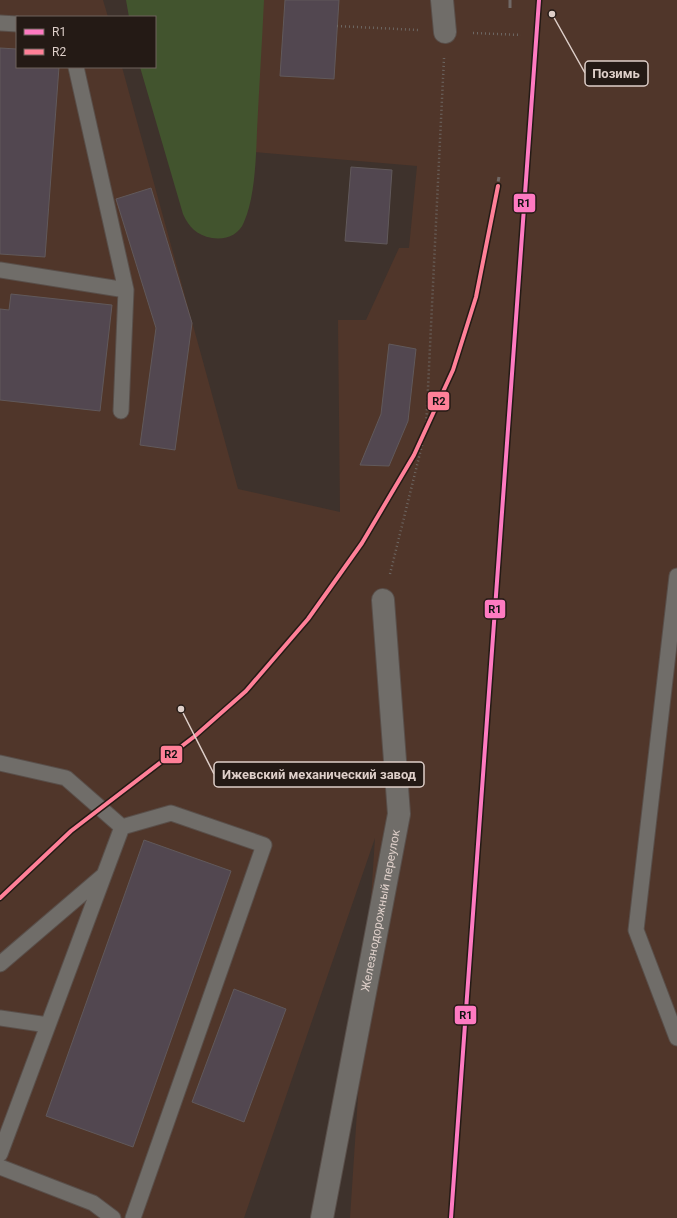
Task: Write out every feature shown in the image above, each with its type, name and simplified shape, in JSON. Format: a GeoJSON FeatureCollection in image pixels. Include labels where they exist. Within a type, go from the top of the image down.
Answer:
{"type":"FeatureCollection","features":[{"type":"Feature","properties":{"kind":"street"},"geometry":{"type":"LineString","coordinates":[[442,0],[445,32]]}},
{"type":"Feature","properties":{"kind":"street","name":"Железнодорожный переулок"},"geometry":{"type":"LineString","coordinates":[[322,1218],[399,814],[383,600]]}},
{"type":"Feature","properties":{"kind":"lane"},"geometry":{"type":"LineString","coordinates":[[0,23],[16,24]]}},
{"type":"Feature","properties":{"kind":"lane"},"geometry":{"type":"LineString","coordinates":[[76,68],[126,290],[121,411]]}},
{"type":"Feature","properties":{"kind":"lane"},"geometry":{"type":"LineString","coordinates":[[0,270],[126,290]]}},
{"type":"Feature","properties":{"kind":"lane"},"geometry":{"type":"LineString","coordinates":[[677,576],[636,930],[677,1038]]}},
{"type":"Feature","properties":{"kind":"lane"},"geometry":{"type":"LineString","coordinates":[[0,763],[66,778],[122,827]]}},
{"type":"Feature","properties":{"kind":"lane"},"geometry":{"type":"LineString","coordinates":[[122,827],[172,813],[264,845],[132,1218]]}},
{"type":"Feature","properties":{"kind":"lane"},"geometry":{"type":"LineString","coordinates":[[0,1154],[122,827]]}},
{"type":"Feature","properties":{"kind":"lane"},"geometry":{"type":"LineString","coordinates":[[0,964],[105,874]]}},
{"type":"Feature","properties":{"kind":"lane"},"geometry":{"type":"LineString","coordinates":[[0,1018],[48,1025]]}},
{"type":"Feature","properties":{"kind":"lane"},"geometry":{"type":"LineString","coordinates":[[0,1167],[93,1203],[113,1218]]}},
{"type":"Feature","properties":{"kind":"path"},"geometry":{"type":"LineString","coordinates":[[383,600],[426,428],[445,32]]}},
{"type":"Feature","properties":{"kind":"shaded area"},"geometry":{"type":"Polygon","coordinates":[[[0,0],[103,0],[108,16],[16,16],[16,68],[122,68],[238,489],[340,512],[338,320],[366,320],[399,248],[409,248],[417,166],[232,150],[239,0],[677,0],[677,1218],[350,1218],[375,838],[244,1218],[0,1218],[0,0]]]}},
{"type":"Feature","properties":{"kind":"green space"},"geometry":{"type":"Polygon","coordinates":[[[126,0],[264,0],[253,190],[248,212],[242,227],[231,236],[212,238],[197,233],[188,223],[183,214],[140,68],[156,68],[156,16],[129,16],[126,0]]]}},
{"type":"Feature","properties":{"kind":"building"},"geometry":{"type":"Polygon","coordinates":[[[285,0],[339,0],[334,79],[280,76],[285,0]]]}},
{"type":"Feature","properties":{"kind":"building"},"geometry":{"type":"Polygon","coordinates":[[[0,48],[16,49],[16,68],[59,68],[45,257],[0,254],[0,48]]]}},
{"type":"Feature","properties":{"kind":"building"},"geometry":{"type":"Polygon","coordinates":[[[351,167],[392,170],[387,244],[345,241],[351,167]]]}},
{"type":"Feature","properties":{"kind":"building"},"geometry":{"type":"Polygon","coordinates":[[[151,188],[192,323],[175,450],[140,445],[156,328],[116,199],[151,188]]]}},
{"type":"Feature","properties":{"kind":"building"},"geometry":{"type":"Polygon","coordinates":[[[11,294],[112,305],[100,411],[0,400],[0,309],[9,310],[11,294]]]}},
{"type":"Feature","properties":{"kind":"building"},"geometry":{"type":"Polygon","coordinates":[[[389,344],[416,349],[408,421],[389,466],[360,465],[381,414],[389,344]]]}},
{"type":"Feature","properties":{"kind":"building"},"geometry":{"type":"Polygon","coordinates":[[[144,840],[231,871],[133,1147],[46,1116],[144,840]]]}},
{"type":"Feature","properties":{"kind":"building"},"geometry":{"type":"Polygon","coordinates":[[[234,989],[286,1009],[244,1122],[192,1102],[234,989]]]}},
{"type":"Feature","properties":{"kind":"railway"},"geometry":{"type":"LineString","coordinates":[[510,0],[510,11]]}},
{"type":"Feature","properties":{"kind":"railway"},"geometry":{"type":"LineString","coordinates":[[0,898],[71,831],[195,736],[246,691],[308,619],[362,543],[414,455],[453,370],[476,297],[499,177]]}},
{"type":"Feature","properties":{"kind":"transit line","name":"R1"},"geometry":{"type":"LineString","coordinates":[[451,1218],[539,0]]}},
{"type":"Feature","properties":{"kind":"transit line","name":"R2"},"geometry":{"type":"LineString","coordinates":[[0,898],[71,831],[195,736],[246,691],[308,619],[362,543],[414,455],[453,370],[476,297],[498,186]]}},
{"type":"Feature","properties":{"kind":"place","name":"Позимь"},"geometry":{"type":"Point","coordinates":[552,14]}},
{"type":"Feature","properties":{"kind":"place","name":"Ижевский механический завод"},"geometry":{"type":"Point","coordinates":[181,709]}}]}
